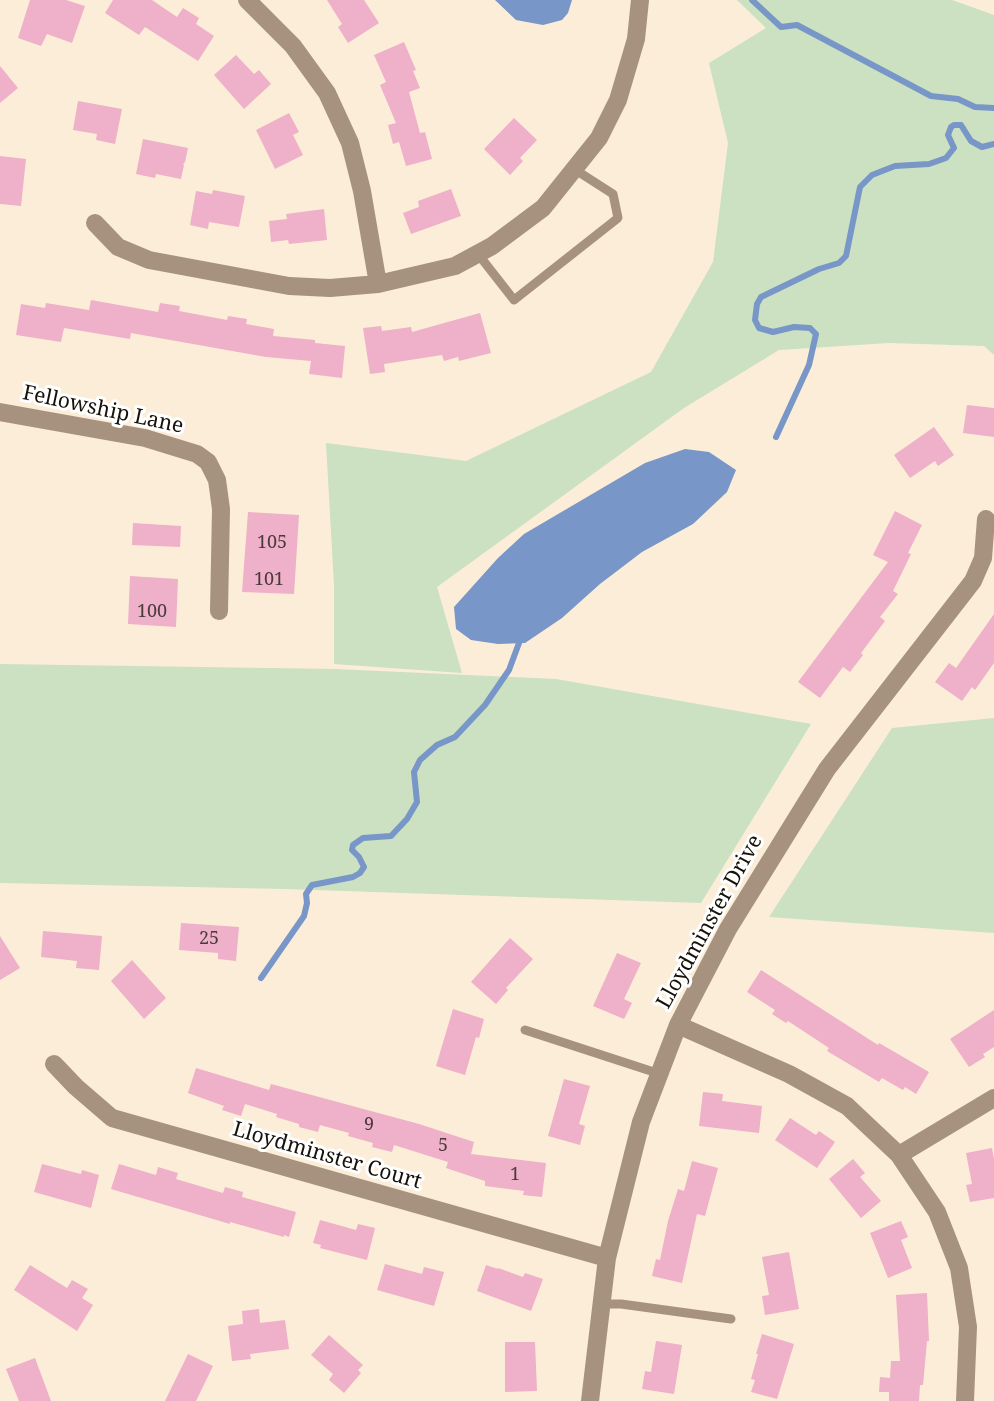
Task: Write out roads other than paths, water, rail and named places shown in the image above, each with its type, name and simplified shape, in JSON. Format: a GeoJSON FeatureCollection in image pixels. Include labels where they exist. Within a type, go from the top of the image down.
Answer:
{"type":"FeatureCollection","features":[{"type":"Feature","properties":{"kind":"street"},"geometry":{"type":"LineString","coordinates":[[247,0],[293,46],[327,93],[350,143],[362,191],[378,284]]}},
{"type":"Feature","properties":{"kind":"street"},"geometry":{"type":"LineString","coordinates":[[95,223],[118,247],[149,260],[289,286],[330,288],[378,284],[455,266],[492,246],[543,208],[599,138],[618,100],[636,38],[640,0]]}},
{"type":"Feature","properties":{"kind":"street","name":"Fellowship Lane"},"geometry":{"type":"LineString","coordinates":[[0,412],[145,438],[197,454],[208,462],[217,480],[221,509],[219,611]]}},
{"type":"Feature","properties":{"kind":"street","name":"Lloydminster Drive"},"geometry":{"type":"LineString","coordinates":[[590,1401],[607,1258],[641,1122],[678,1025],[728,929],[827,769],[973,581],[984,558],[986,519]]}},
{"type":"Feature","properties":{"kind":"street"},"geometry":{"type":"LineString","coordinates":[[678,1025],[789,1074],[847,1107],[899,1155],[937,1212],[960,1268],[968,1327],[965,1401]]}},
{"type":"Feature","properties":{"kind":"street","name":"Lloydminster Court"},"geometry":{"type":"LineString","coordinates":[[54,1064],[112,1118],[607,1258]]}},
{"type":"Feature","properties":{"kind":"street"},"geometry":{"type":"LineString","coordinates":[[899,1155],[994,1098]]}},
{"type":"Feature","properties":{"kind":"lane"},"geometry":{"type":"LineString","coordinates":[[478,254],[514,300],[618,218],[613,194],[574,169]]}},
{"type":"Feature","properties":{"kind":"lane"},"geometry":{"type":"LineString","coordinates":[[525,1030],[660,1074]]}},
{"type":"Feature","properties":{"kind":"lane"},"geometry":{"type":"LineString","coordinates":[[601,1304],[621,1304],[731,1319]]}},
{"type":"Feature","properties":{"kind":"water"},"geometry":{"type":"Polygon","coordinates":[[[495,0],[572,0],[568,13],[562,20],[543,25],[516,20],[495,0]]]}},
{"type":"Feature","properties":{"kind":"water"},"geometry":{"type":"Polygon","coordinates":[[[685,449],[709,452],[736,470],[727,492],[693,524],[642,552],[562,618],[525,643],[498,644],[471,640],[456,629],[454,607],[498,558],[524,534],[645,463],[685,449]]]}},
{"type":"Feature","properties":{"kind":"waterway"},"geometry":{"type":"LineString","coordinates":[[752,0],[781,27],[797,25],[931,96],[958,99],[975,107],[994,108]]}},
{"type":"Feature","properties":{"kind":"waterway"},"geometry":{"type":"LineString","coordinates":[[776,437],[809,365],[816,334],[810,328],[794,327],[773,332],[759,328],[755,320],[757,304],[761,297],[819,269],[839,263],[846,256],[860,187],[872,175],[895,166],[929,164],[946,158],[954,148],[948,135],[954,125],[961,125],[971,141],[982,147],[994,144]]}},
{"type":"Feature","properties":{"kind":"waterway"},"geometry":{"type":"LineString","coordinates":[[261,978],[304,916],[306,894],[312,885],[353,877],[360,873],[364,867],[352,850],[353,845],[363,838],[391,836],[407,819],[417,802],[414,772],[420,760],[437,745],[455,737],[485,705],[509,670],[519,643]]}}]}
